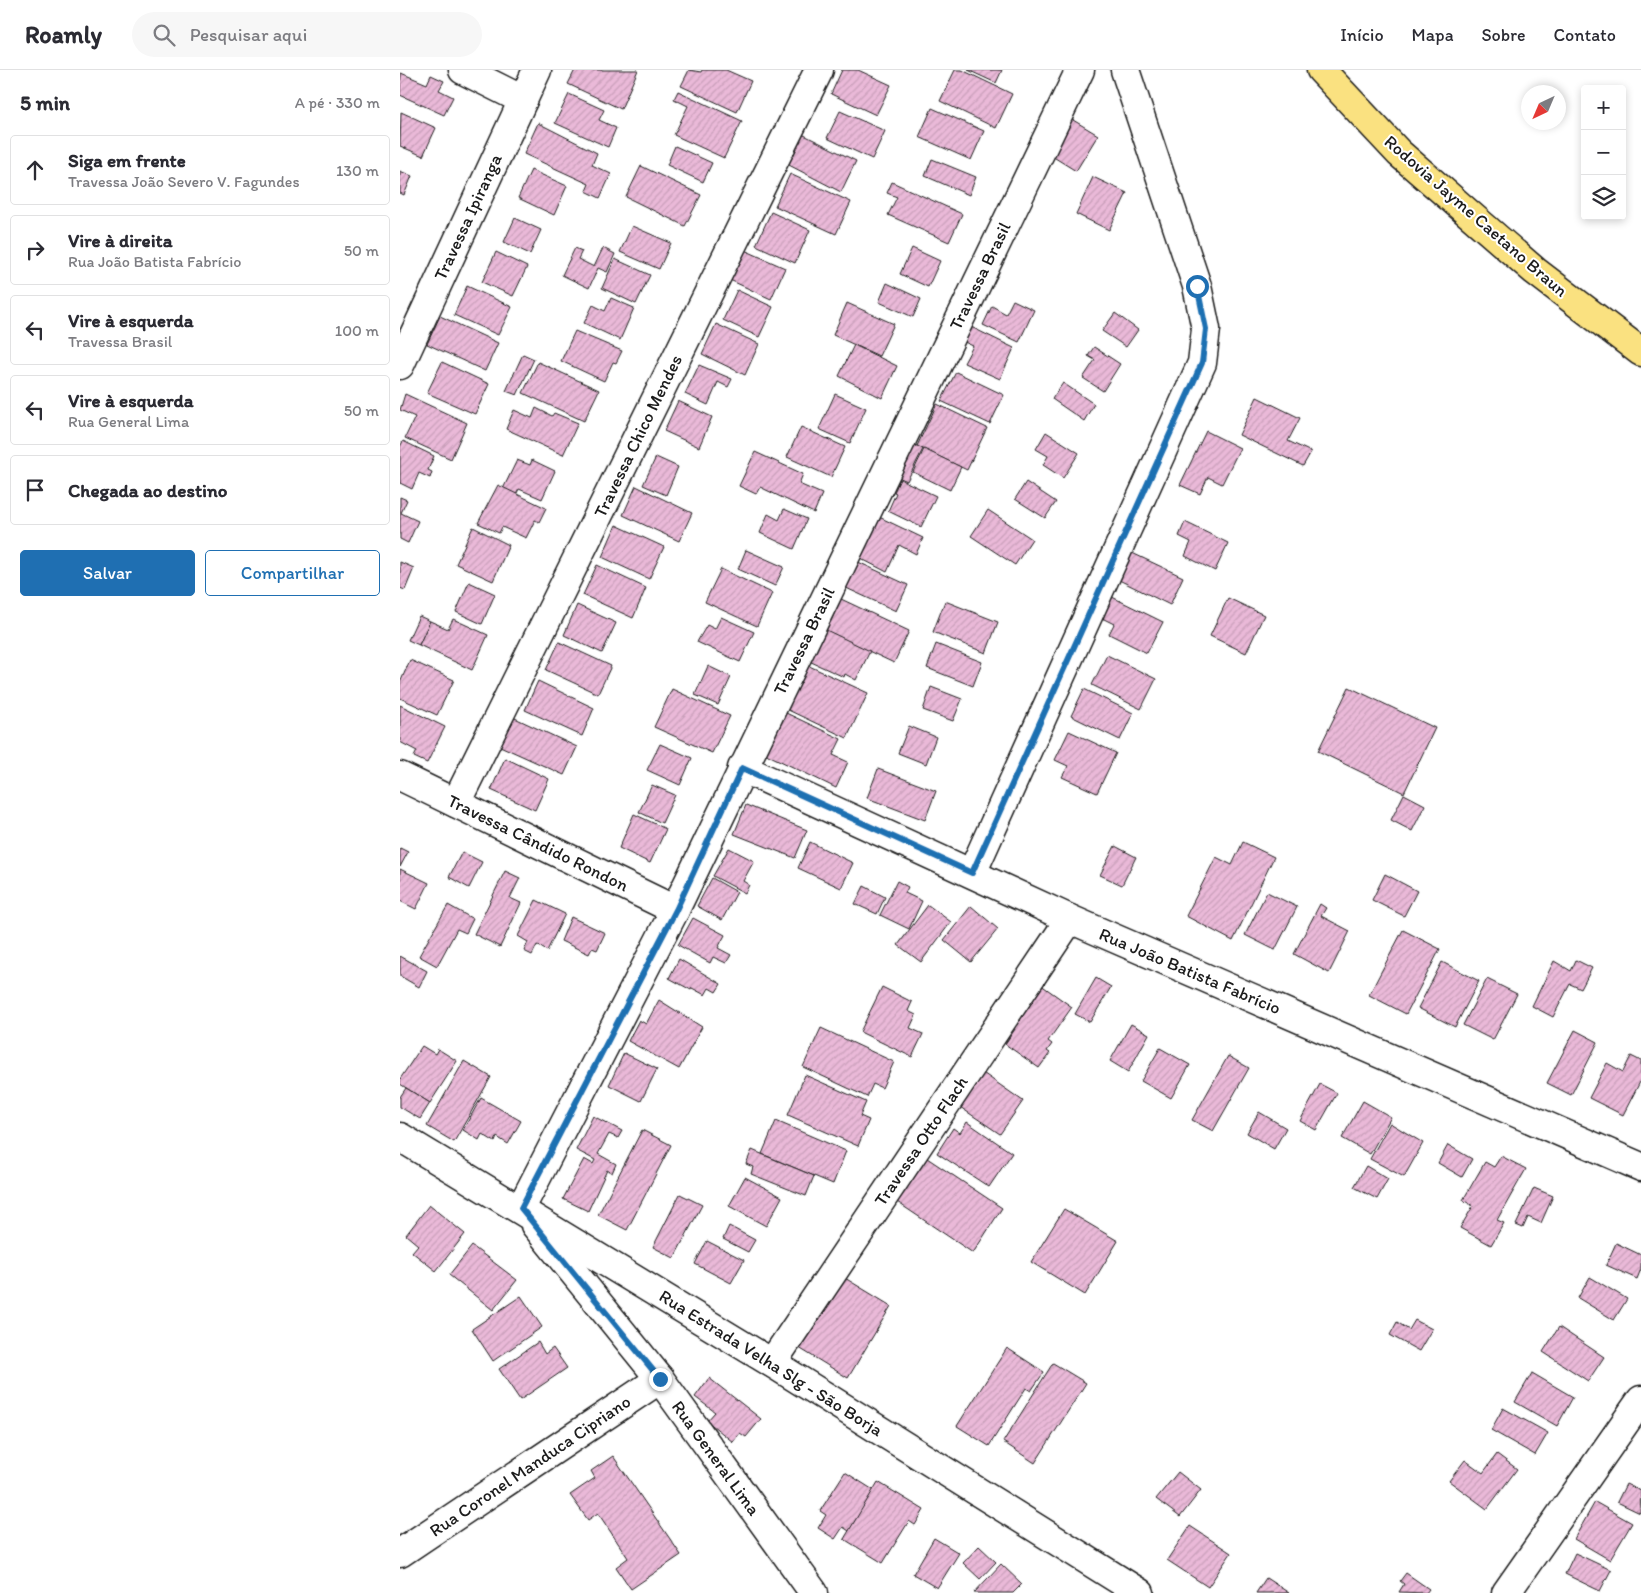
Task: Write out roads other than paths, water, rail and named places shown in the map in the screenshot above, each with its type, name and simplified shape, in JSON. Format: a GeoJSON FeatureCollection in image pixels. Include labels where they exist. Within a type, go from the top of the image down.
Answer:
{"type":"FeatureCollection","features":[{"type":"Feature","properties":{"kind":"highway","name":"Rodovia Jayme Caetano Braun"},"geometry":{"type":"LineString","coordinates":[[1321,70],[1400,154],[1535,271],[1641,352]]}},
{"type":"Feature","properties":{"kind":"street"},"geometry":{"type":"LineString","coordinates":[[463,70],[522,100]]}},
{"type":"Feature","properties":{"kind":"street","name":"Travessa Ipiranga"},"geometry":{"type":"LineString","coordinates":[[400,365],[537,70]]}},
{"type":"Feature","properties":{"kind":"street","name":"Travessa Chico Mendes"},"geometry":{"type":"LineString","coordinates":[[456,803],[819,70]]}},
{"type":"Feature","properties":{"kind":"street","name":"Travessa Brasil"},"geometry":{"type":"LineString","coordinates":[[521,1208],[676,910],[742,768],[1080,70]]}},
{"type":"Feature","properties":{"kind":"street"},"geometry":{"type":"LineString","coordinates":[[972,873],[1202,363],[1206,329],[1197,286],[1125,70]]}},
{"type":"Feature","properties":{"kind":"street","name":"Rua João Batista Fabrício"},"geometry":{"type":"LineString","coordinates":[[742,768],[1070,919],[1641,1167]]}},
{"type":"Feature","properties":{"kind":"street","name":"Travessa Cândido Rondon"},"geometry":{"type":"LineString","coordinates":[[400,776],[676,910]]}},
{"type":"Feature","properties":{"kind":"street","name":"Travessa Otto Flach"},"geometry":{"type":"LineString","coordinates":[[772,1363],[1070,919]]}},
{"type":"Feature","properties":{"kind":"street","name":"Rua Estrada Velha Slg - São Borja"},"geometry":{"type":"LineString","coordinates":[[400,1137],[521,1208],[1140,1593]]}},
{"type":"Feature","properties":{"kind":"street","name":"Rua General Lima"},"geometry":{"type":"LineString","coordinates":[[521,1208],[660,1379],[814,1593]]}},
{"type":"Feature","properties":{"kind":"street","name":"Rua Coronel Manduca Cipriano"},"geometry":{"type":"LineString","coordinates":[[400,1554],[660,1379]]}},
{"type":"Feature","properties":{"kind":"street"},"geometry":{"type":"LineString","coordinates":[[1506,1593],[1641,1400]]}}]}
